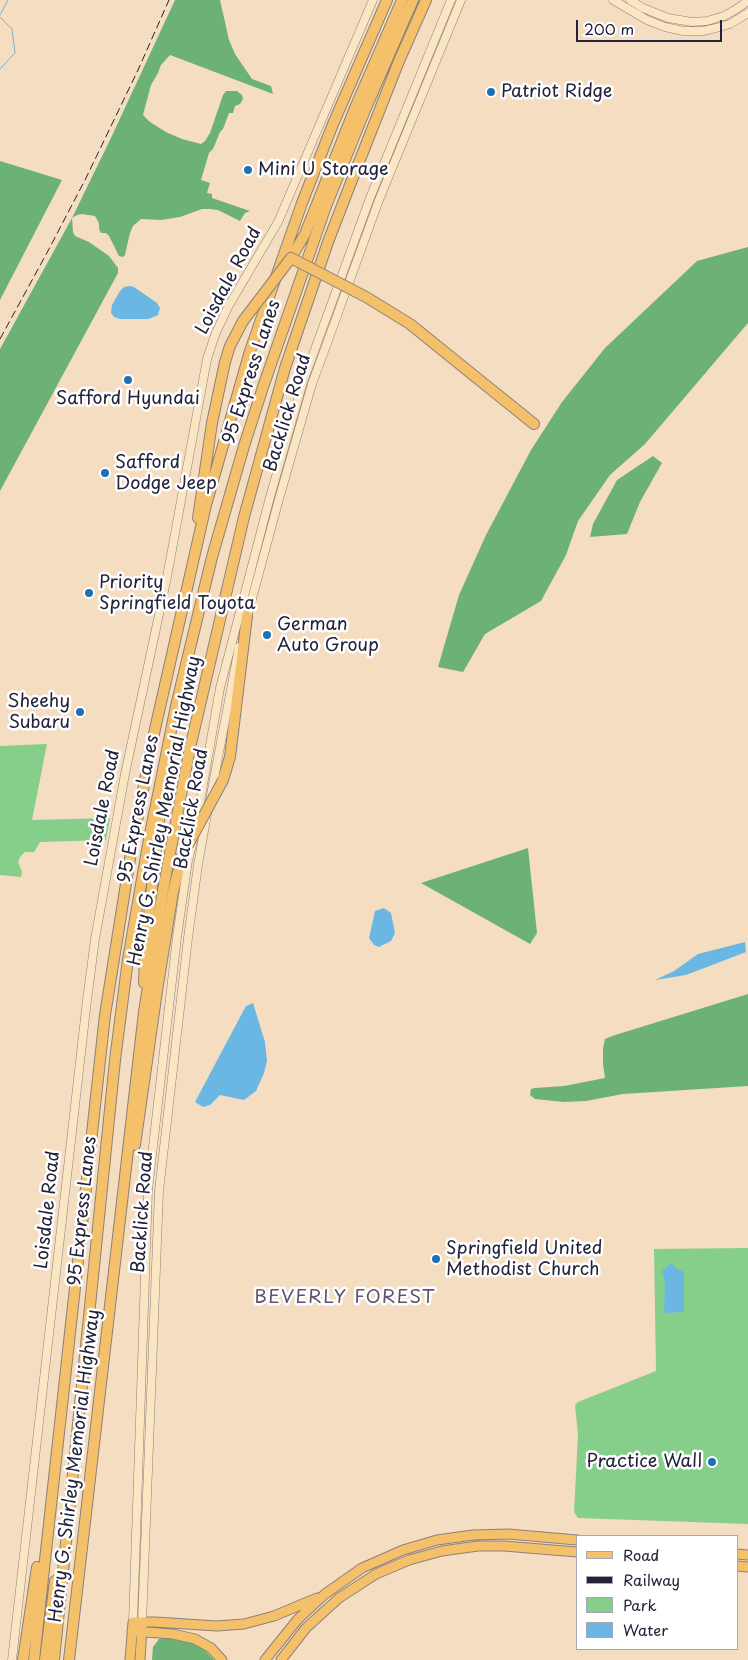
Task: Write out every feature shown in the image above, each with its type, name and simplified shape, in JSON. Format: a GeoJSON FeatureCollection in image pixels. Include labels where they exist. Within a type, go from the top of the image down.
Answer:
{"type":"FeatureCollection","features":[{"type":"Feature","properties":{"kind":"highway","name":"Henry G. Shirley Memorial Highway"},"geometry":{"type":"LineString","coordinates":[[34,1660],[95,1096],[118,927],[146,774],[195,551],[236,397],[295,220],[333,124],[387,0]]}},
{"type":"Feature","properties":{"kind":"highway"},"geometry":{"type":"LineString","coordinates":[[195,551],[199,508],[212,423],[230,346],[243,321],[291,258],[306,234],[355,108],[402,0]]}},
{"type":"Feature","properties":{"kind":"highway","name":"95 Express Lanes"},"geometry":{"type":"LineString","coordinates":[[54,1660],[116,1050],[128,959],[149,839],[176,706],[212,557],[263,388],[326,206],[412,0]]}},
{"type":"Feature","properties":{"kind":"highway","name":"Henry G. Shirley Memorial Highway"},"geometry":{"type":"LineString","coordinates":[[69,1660],[144,1012],[166,872],[190,748],[238,540],[285,368],[328,242],[399,61],[426,0]]}},
{"type":"Feature","properties":{"kind":"highway"},"geometry":{"type":"LineString","coordinates":[[291,258],[366,297],[410,324],[534,424]]}},
{"type":"Feature","properties":{"kind":"highway"},"geometry":{"type":"LineString","coordinates":[[113,1282],[126,1222],[157,991],[175,886],[182,856],[223,780],[230,757],[247,616]]}},
{"type":"Feature","properties":{"kind":"highway"},"geometry":{"type":"LineString","coordinates":[[144,1012],[143,974],[159,820],[176,706]]}},
{"type":"Feature","properties":{"kind":"highway"},"geometry":{"type":"LineString","coordinates":[[46,1660],[61,1540],[69,1502]]}},
{"type":"Feature","properties":{"kind":"highway"},"geometry":{"type":"LineString","coordinates":[[23,1660],[36,1573],[48,1522]]}},
{"type":"Feature","properties":{"kind":"main road","name":"Loisdale Road"},"geometry":{"type":"LineString","coordinates":[[12,1660],[86,1000],[95,939],[124,774],[166,576],[207,359],[215,335],[228,307],[270,238],[282,214],[373,0]]}},
{"type":"Feature","properties":{"kind":"main road","name":"Backlick Road"},"geometry":{"type":"LineString","coordinates":[[140,1660],[137,1627],[148,1190],[177,937],[188,861],[204,780],[210,737],[220,688],[247,583],[303,382],[377,180],[451,0]]}},
{"type":"Feature","properties":{"kind":"main road","name":"Backlick Road"},"geometry":{"type":"LineString","coordinates":[[130,1660],[137,1627],[162,1160],[198,865],[234,671],[247,616],[312,384],[379,200],[461,0]]}},
{"type":"Feature","properties":{"kind":"main road"},"geometry":{"type":"LineString","coordinates":[[613,0],[647,20],[683,31],[703,31],[716,28],[730,24],[748,13]]}},
{"type":"Feature","properties":{"kind":"main road"},"geometry":{"type":"LineString","coordinates":[[630,0],[662,16],[692,22],[707,21],[724,16],[748,1]]}},
{"type":"Feature","properties":{"kind":"main road"},"geometry":{"type":"LineString","coordinates":[[265,1660],[298,1619],[325,1594],[354,1573],[402,1550],[437,1540],[464,1536],[500,1534],[576,1540]]}},
{"type":"Feature","properties":{"kind":"main road"},"geometry":{"type":"LineString","coordinates":[[281,1660],[306,1628],[339,1598],[376,1574],[409,1560],[442,1551],[478,1546],[504,1546],[576,1552]]}},
{"type":"Feature","properties":{"kind":"main road"},"geometry":{"type":"LineString","coordinates":[[137,1627],[244,1624],[274,1616],[325,1594]]}},
{"type":"Feature","properties":{"kind":"main road"},"geometry":{"type":"LineString","coordinates":[[137,1627],[195,1639],[211,1648],[222,1660]]}},
{"type":"Feature","properties":{"kind":"green space"},"geometry":{"type":"Polygon","coordinates":[[[175,0],[220,0],[229,40],[235,54],[252,79],[271,86],[273,94],[170,55],[161,65],[151,85],[143,115],[166,132],[201,144],[210,133],[226,91],[237,91],[242,95],[243,99],[240,104],[235,106],[233,113],[229,113],[213,149],[209,153],[201,180],[210,183],[207,193],[212,194],[212,198],[250,211],[245,213],[240,221],[218,210],[210,209],[202,209],[180,217],[161,220],[141,219],[133,226],[123,257],[119,256],[109,236],[106,233],[101,233],[95,216],[82,214],[72,218],[175,0]]]}},
{"type":"Feature","properties":{"kind":"green space"},"geometry":{"type":"Polygon","coordinates":[[[0,161],[62,180],[0,300],[0,161]]]}},
{"type":"Feature","properties":{"kind":"green space"},"geometry":{"type":"Polygon","coordinates":[[[72,218],[75,236],[89,242],[109,256],[118,268],[118,273],[0,491],[0,349],[72,218]]]}},
{"type":"Feature","properties":{"kind":"green space"},"geometry":{"type":"Polygon","coordinates":[[[748,247],[748,323],[645,444],[610,475],[578,521],[566,555],[541,601],[485,634],[463,672],[438,667],[459,595],[486,535],[531,450],[562,402],[605,348],[697,261],[748,247]]]}},
{"type":"Feature","properties":{"kind":"green space"},"geometry":{"type":"Polygon","coordinates":[[[653,456],[662,463],[640,502],[627,534],[590,537],[593,524],[617,480],[653,456]]]}},
{"type":"Feature","properties":{"kind":"green space"},"geometry":{"type":"Polygon","coordinates":[[[47,744],[32,820],[110,818],[106,840],[40,842],[34,852],[25,852],[20,857],[18,862],[22,872],[21,877],[0,875],[0,746],[47,744]]]}},
{"type":"Feature","properties":{"kind":"green space"},"geometry":{"type":"Polygon","coordinates":[[[528,848],[537,933],[530,944],[421,883],[528,848]]]}},
{"type":"Feature","properties":{"kind":"green space"},"geometry":{"type":"Polygon","coordinates":[[[748,994],[748,1086],[623,1094],[586,1101],[564,1102],[535,1099],[530,1095],[531,1089],[535,1088],[564,1086],[605,1078],[603,1048],[605,1039],[748,994]]]}},
{"type":"Feature","properties":{"kind":"green space"},"geometry":{"type":"Polygon","coordinates":[[[748,1248],[748,1524],[578,1518],[574,1512],[578,1435],[575,1405],[578,1402],[656,1371],[654,1249],[748,1248]]]}},
{"type":"Feature","properties":{"kind":"green space"},"geometry":{"type":"Polygon","coordinates":[[[166,1637],[189,1642],[203,1648],[214,1660],[152,1660],[153,1647],[159,1639],[166,1637]]]}},
{"type":"Feature","properties":{"kind":"water"},"geometry":{"type":"Polygon","coordinates":[[[124,287],[134,287],[157,303],[160,308],[158,315],[149,319],[120,319],[114,317],[111,313],[112,305],[120,291],[124,287]]]}},
{"type":"Feature","properties":{"kind":"water"},"geometry":{"type":"Polygon","coordinates":[[[384,908],[391,913],[395,933],[391,941],[379,947],[374,945],[369,938],[375,911],[384,908]]]}},
{"type":"Feature","properties":{"kind":"water"},"geometry":{"type":"Polygon","coordinates":[[[745,942],[746,952],[686,975],[655,980],[674,971],[698,954],[745,942]]]}},
{"type":"Feature","properties":{"kind":"water"},"geometry":{"type":"Polygon","coordinates":[[[253,1003],[265,1042],[267,1061],[256,1091],[244,1100],[220,1095],[210,1105],[203,1107],[195,1102],[246,1006],[253,1003]]]}},
{"type":"Feature","properties":{"kind":"water"},"geometry":{"type":"Polygon","coordinates":[[[672,1262],[674,1267],[684,1272],[684,1310],[683,1312],[664,1313],[665,1283],[662,1271],[672,1262]]]}},
{"type":"Feature","properties":{"kind":"waterway"},"geometry":{"type":"LineString","coordinates":[[0,15],[8,0]]}},
{"type":"Feature","properties":{"kind":"waterway"},"geometry":{"type":"LineString","coordinates":[[0,17],[12,29],[15,53],[0,69]]}},
{"type":"Feature","properties":{"kind":"railway"},"geometry":{"type":"LineString","coordinates":[[0,339],[86,178],[169,0]]}},
{"type":"Feature","properties":{"kind":"place","name":"Patriot Ridge"},"geometry":{"type":"Point","coordinates":[491,92]}},
{"type":"Feature","properties":{"kind":"place","name":"Mini U Storage"},"geometry":{"type":"Point","coordinates":[248,170]}},
{"type":"Feature","properties":{"kind":"place","name":"Safford Hyundai"},"geometry":{"type":"Point","coordinates":[128,380]}},
{"type":"Feature","properties":{"kind":"place","name":"Safford Dodge Jeep"},"geometry":{"type":"Point","coordinates":[105,473]}},
{"type":"Feature","properties":{"kind":"place","name":"Priority Springfield Toyota"},"geometry":{"type":"Point","coordinates":[89,593]}},
{"type":"Feature","properties":{"kind":"place","name":"German Auto Group"},"geometry":{"type":"Point","coordinates":[267,635]}},
{"type":"Feature","properties":{"kind":"place","name":"Sheehy Subaru"},"geometry":{"type":"Point","coordinates":[80,712]}},
{"type":"Feature","properties":{"kind":"place","name":"Springfield United Methodist Church"},"geometry":{"type":"Point","coordinates":[436,1259]}},
{"type":"Feature","properties":{"kind":"place","name":"Practice Wall"},"geometry":{"type":"Point","coordinates":[712,1462]}},
{"type":"Feature","properties":{"kind":"district","name":"BEVERLY FOREST"},"geometry":{"type":"Point","coordinates":[345,1298]}}]}
